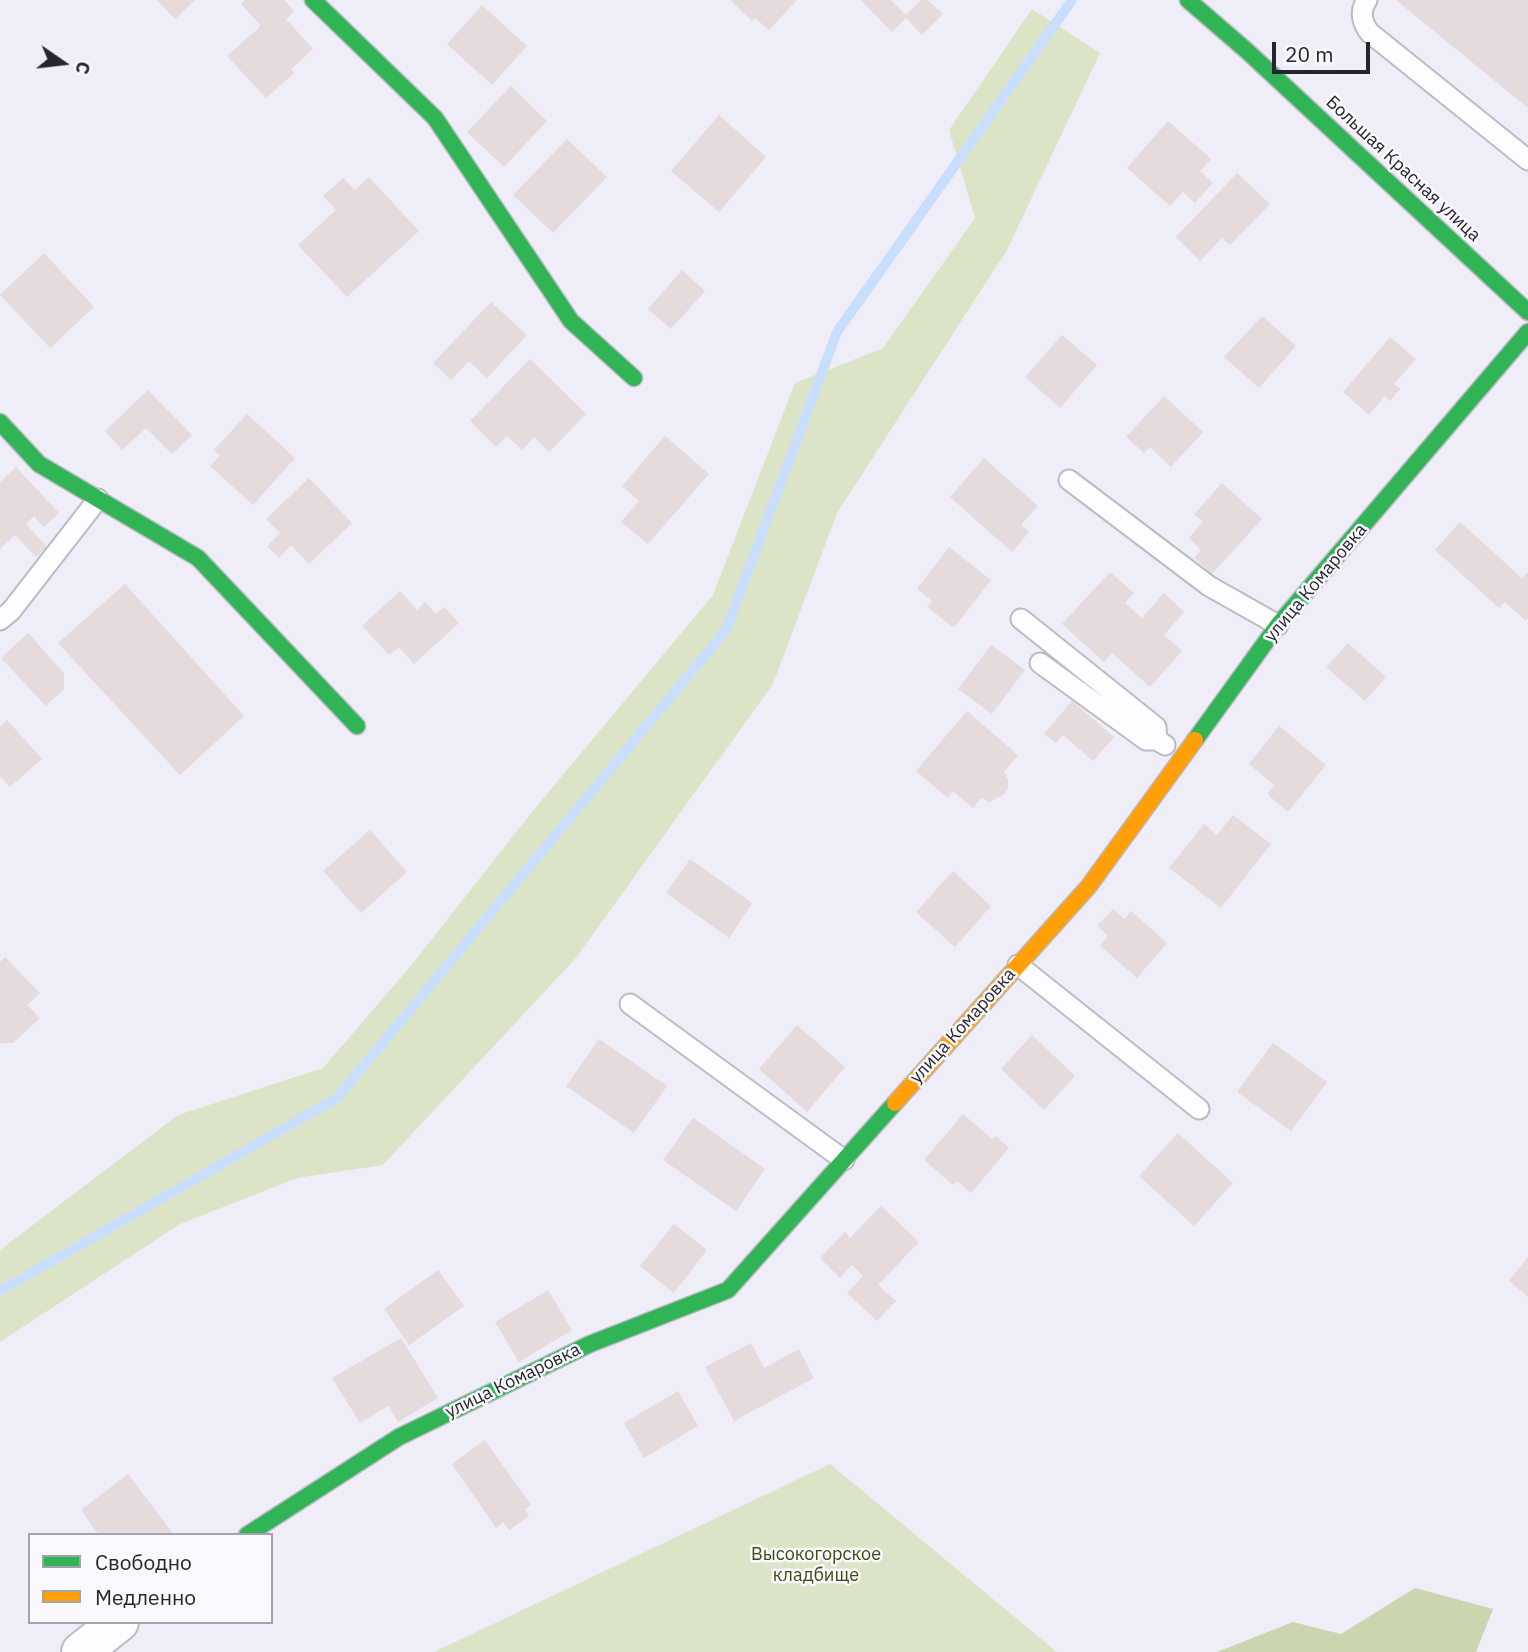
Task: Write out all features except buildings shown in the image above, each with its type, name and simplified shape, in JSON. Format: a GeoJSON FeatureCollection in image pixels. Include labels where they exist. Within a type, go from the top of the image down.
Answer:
{"type":"FeatureCollection","features":[{"type":"Feature","properties":{"kind":"street"},"geometry":{"type":"LineString","coordinates":[[313,0],[435,118],[571,321],[634,378]]}},
{"type":"Feature","properties":{"kind":"street","name":"Большая Красная улица"},"geometry":{"type":"LineString","coordinates":[[1188,0],[1247,51],[1528,312]]}},
{"type":"Feature","properties":{"kind":"street","name":"улица Комаровка"},"geometry":{"type":"LineString","coordinates":[[250,1533],[399,1437],[590,1344],[728,1290],[1089,886],[1278,625],[1528,332]]}},
{"type":"Feature","properties":{"kind":"street"},"geometry":{"type":"LineString","coordinates":[[0,422],[39,464],[198,558],[357,726]]}},
{"type":"Feature","properties":{"kind":"street"},"geometry":{"type":"LineString","coordinates":[[81,1652],[117,1624]]}},
{"type":"Feature","properties":{"kind":"lane"},"geometry":{"type":"LineString","coordinates":[[1367,0],[1362,16],[1370,33],[1528,160]]}},
{"type":"Feature","properties":{"kind":"lane"},"geometry":{"type":"LineString","coordinates":[[1069,480],[1209,586],[1278,625]]}},
{"type":"Feature","properties":{"kind":"lane"},"geometry":{"type":"LineString","coordinates":[[0,620],[10,611],[98,499]]}},
{"type":"Feature","properties":{"kind":"lane"},"geometry":{"type":"LineString","coordinates":[[1021,619],[1156,727],[1157,740]]}},
{"type":"Feature","properties":{"kind":"lane"},"geometry":{"type":"LineString","coordinates":[[1040,663],[1146,740],[1157,740],[1182,757]]}},
{"type":"Feature","properties":{"kind":"lane"},"geometry":{"type":"LineString","coordinates":[[1018,965],[1199,1109]]}},
{"type":"Feature","properties":{"kind":"lane"},"geometry":{"type":"LineString","coordinates":[[630,1004],[845,1160]]}},
{"type":"Feature","properties":{"kind":"green space"},"geometry":{"type":"Polygon","coordinates":[[[1032,9],[1100,53],[1007,250],[837,513],[773,684],[575,959],[383,1165],[297,1178],[180,1224],[0,1342],[0,1250],[178,1115],[323,1068],[409,968],[536,807],[713,595],[795,383],[883,348],[975,218],[949,130],[1032,9]]]}},
{"type":"Feature","properties":{"kind":"green space","name":"Высокогорское кладбище"},"geometry":{"type":"Polygon","coordinates":[[[830,1464],[1057,1652],[434,1652],[830,1464]]]}},
{"type":"Feature","properties":{"kind":"green space"},"geometry":{"type":"Polygon","coordinates":[[[1415,1588],[1493,1609],[1476,1652],[1217,1652],[1293,1622],[1341,1634],[1415,1588]]]}},
{"type":"Feature","properties":{"kind":"waterway"},"geometry":{"type":"LineString","coordinates":[[0,1291],[337,1098],[726,630],[837,332],[1072,0]]}},
{"type":"Feature","properties":{"kind":"traffic: fast"},"geometry":{"type":"LineString","coordinates":[[313,0],[435,118],[571,321],[634,378]]}},
{"type":"Feature","properties":{"kind":"traffic: fast"},"geometry":{"type":"LineString","coordinates":[[1188,0],[1247,51],[1528,312]]}},
{"type":"Feature","properties":{"kind":"traffic: fast"},"geometry":{"type":"LineString","coordinates":[[1195,740],[1278,625],[1528,332]]}},
{"type":"Feature","properties":{"kind":"traffic: fast"},"geometry":{"type":"LineString","coordinates":[[0,422],[39,464],[198,558],[357,726]]}},
{"type":"Feature","properties":{"kind":"traffic: fast"},"geometry":{"type":"LineString","coordinates":[[250,1533],[399,1437],[590,1344],[728,1290],[895,1103]]}},
{"type":"Feature","properties":{"kind":"traffic: slow"},"geometry":{"type":"LineString","coordinates":[[895,1103],[1089,886],[1195,740]]}}]}
